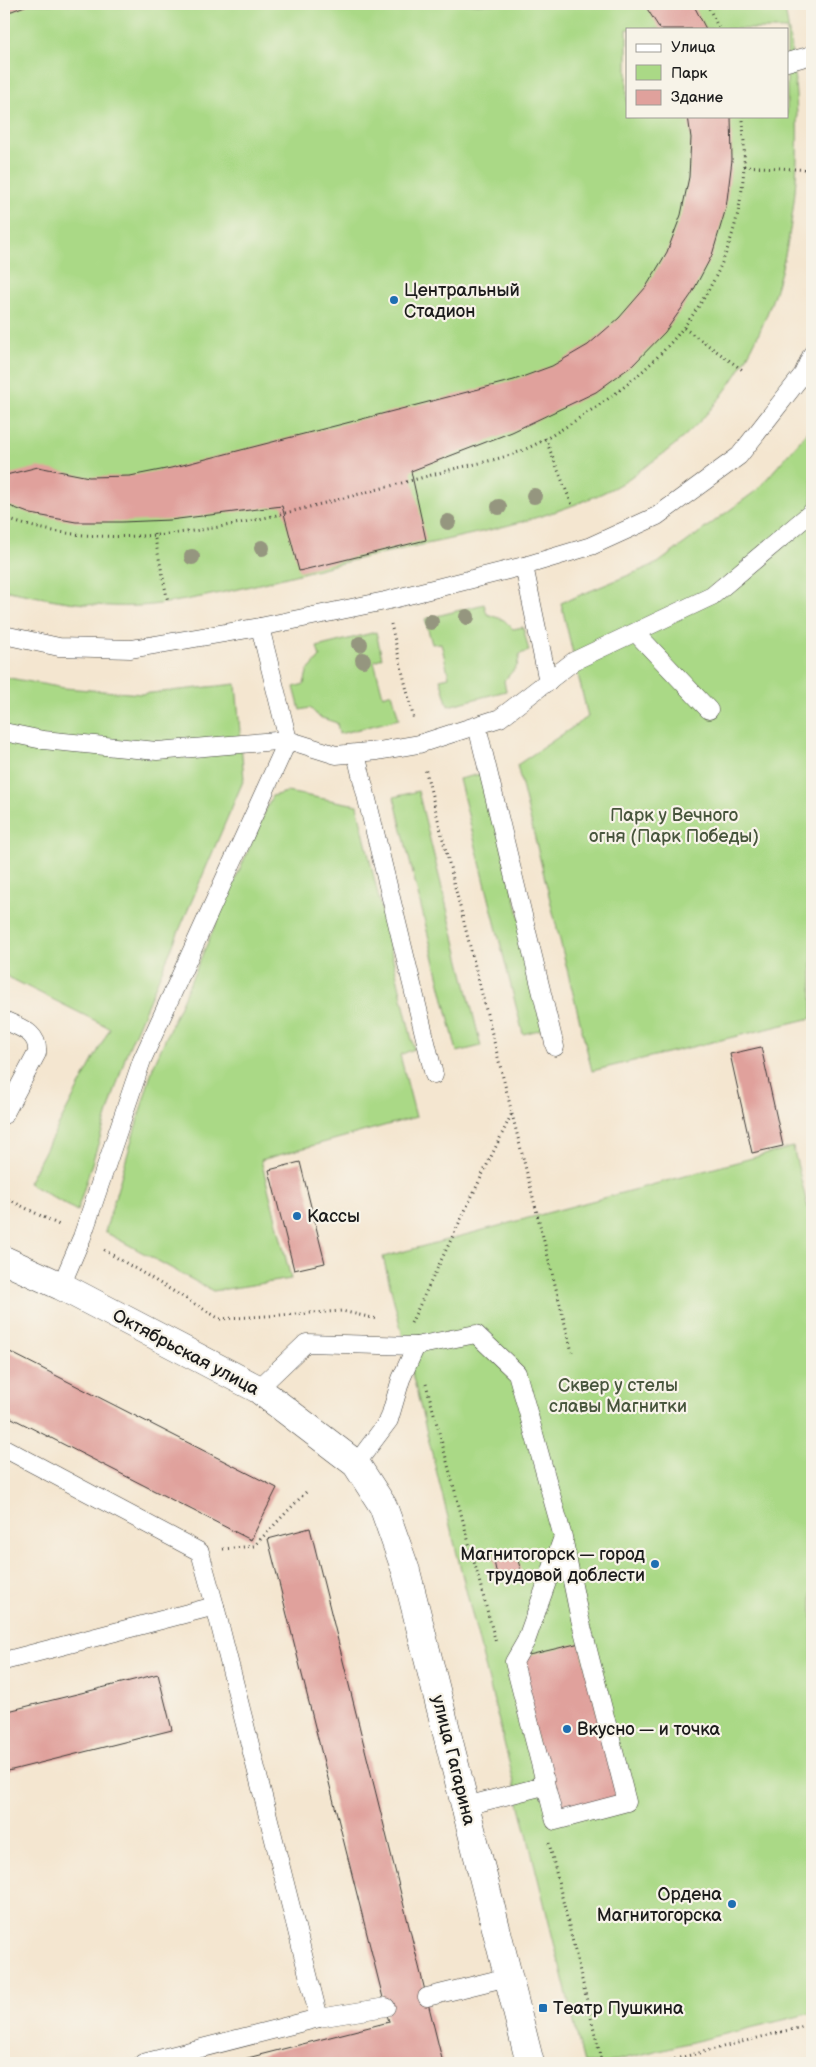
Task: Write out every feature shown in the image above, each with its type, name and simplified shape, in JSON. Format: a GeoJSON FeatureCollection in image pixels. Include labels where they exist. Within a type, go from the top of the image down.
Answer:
{"type":"FeatureCollection","features":[{"type":"Feature","properties":{"kind":"main road","name":"Октябрьская улица"},"geometry":{"type":"LineString","coordinates":[[4,1260],[61,1286],[258,1389],[356,1464]]}},
{"type":"Feature","properties":{"kind":"main road","name":"улица Гагарина"},"geometry":{"type":"LineString","coordinates":[[356,1464],[383,1506],[406,1571],[530,2063]]}},
{"type":"Feature","properties":{"kind":"lane"},"geometry":{"type":"LineString","coordinates":[[788,62],[812,55]]}},
{"type":"Feature","properties":{"kind":"lane"},"geometry":{"type":"LineString","coordinates":[[4,635],[59,647],[131,649],[260,627],[385,601],[524,566],[591,546],[657,516],[738,456],[804,374],[812,354]]}},
{"type":"Feature","properties":{"kind":"lane"},"geometry":{"type":"LineString","coordinates":[[4,732],[43,740],[157,751],[288,740],[336,755],[356,754],[419,744],[500,718],[574,662],[712,596],[812,512]]}},
{"type":"Feature","properties":{"kind":"lane"},"geometry":{"type":"LineString","coordinates":[[524,566],[548,682]]}},
{"type":"Feature","properties":{"kind":"lane"},"geometry":{"type":"LineString","coordinates":[[61,1286],[82,1237],[142,1060],[288,740],[260,627]]}},
{"type":"Feature","properties":{"kind":"lane"},"geometry":{"type":"LineString","coordinates":[[636,633],[709,710]]}},
{"type":"Feature","properties":{"kind":"lane"},"geometry":{"type":"LineString","coordinates":[[477,726],[555,1047]]}},
{"type":"Feature","properties":{"kind":"lane"},"geometry":{"type":"LineString","coordinates":[[356,754],[434,1076]]}},
{"type":"Feature","properties":{"kind":"lane"},"geometry":{"type":"LineString","coordinates":[[4,1020],[33,1034],[38,1043],[37,1053],[4,1115]]}},
{"type":"Feature","properties":{"kind":"lane"},"geometry":{"type":"LineString","coordinates":[[258,1389],[306,1343],[416,1346],[476,1334],[517,1373],[563,1537],[580,1615],[627,1802],[555,1821],[514,1662],[526,1641],[563,1537]]}},
{"type":"Feature","properties":{"kind":"lane"},"geometry":{"type":"LineString","coordinates":[[356,1464],[389,1420],[401,1379],[416,1346]]}},
{"type":"Feature","properties":{"kind":"lane"},"geometry":{"type":"LineString","coordinates":[[4,1448],[200,1552],[319,2018]]}},
{"type":"Feature","properties":{"kind":"lane"},"geometry":{"type":"LineString","coordinates":[[4,1661],[215,1606]]}},
{"type":"Feature","properties":{"kind":"lane"},"geometry":{"type":"LineString","coordinates":[[466,1806],[536,1788],[545,1779]]}},
{"type":"Feature","properties":{"kind":"lane"},"geometry":{"type":"LineString","coordinates":[[427,1997],[508,1977]]}},
{"type":"Feature","properties":{"kind":"lane"},"geometry":{"type":"LineString","coordinates":[[143,2063],[319,2018],[386,2007]]}},
{"type":"Feature","properties":{"kind":"path"},"geometry":{"type":"LineString","coordinates":[[707,4],[719,28]]}},
{"type":"Feature","properties":{"kind":"path"},"geometry":{"type":"LineString","coordinates":[[4,518],[28,527],[74,535],[154,534],[264,519],[514,454],[545,438],[585,414],[640,376],[684,328],[701,304],[723,261],[738,212],[744,166],[743,118]]}},
{"type":"Feature","properties":{"kind":"path"},"geometry":{"type":"LineString","coordinates":[[744,166],[812,170]]}},
{"type":"Feature","properties":{"kind":"path"},"geometry":{"type":"LineString","coordinates":[[684,328],[744,371]]}},
{"type":"Feature","properties":{"kind":"path"},"geometry":{"type":"LineString","coordinates":[[545,438],[572,505]]}},
{"type":"Feature","properties":{"kind":"path"},"geometry":{"type":"LineString","coordinates":[[154,534],[168,602]]}},
{"type":"Feature","properties":{"kind":"path"},"geometry":{"type":"LineString","coordinates":[[385,601],[419,744],[572,1352]]}},
{"type":"Feature","properties":{"kind":"path"},"geometry":{"type":"LineString","coordinates":[[410,1325],[512,1113]]}},
{"type":"Feature","properties":{"kind":"path"},"geometry":{"type":"LineString","coordinates":[[4,1197],[82,1237],[220,1319],[342,1312],[381,1319]]}},
{"type":"Feature","properties":{"kind":"path"},"geometry":{"type":"LineString","coordinates":[[200,1552],[254,1546],[308,1490]]}},
{"type":"Feature","properties":{"kind":"path"},"geometry":{"type":"LineString","coordinates":[[660,2063],[812,2024]]}},
{"type":"Feature","properties":{"kind":"green space","name":"Центральный Стадион"},"geometry":{"type":"Polygon","coordinates":[[[4,4],[784,4],[787,28],[626,28],[626,118],[788,118],[788,32],[793,67],[797,131],[795,195],[784,258],[766,318],[737,373],[699,422],[649,464],[619,485],[586,500],[524,521],[204,597],[133,606],[96,605],[4,590],[4,4]]]}},
{"type":"Feature","properties":{"kind":"green space","name":"Парк у Вечного огня (Парк Победы)"},"geometry":{"type":"Polygon","coordinates":[[[812,427],[812,1018],[592,1071],[517,765],[588,717],[561,603],[658,563],[757,490],[812,427]]]}},
{"type":"Feature","properties":{"kind":"green space"},"geometry":{"type":"Polygon","coordinates":[[[484,604],[487,614],[504,620],[513,629],[523,627],[529,651],[520,654],[517,666],[504,681],[506,691],[448,706],[440,679],[449,677],[441,643],[432,644],[425,619],[484,604]]]}},
{"type":"Feature","properties":{"kind":"green space"},"geometry":{"type":"Polygon","coordinates":[[[376,632],[382,658],[374,661],[383,696],[392,693],[399,719],[339,734],[337,723],[319,717],[310,708],[300,710],[294,687],[304,684],[307,672],[320,657],[317,647],[376,632]]]}},
{"type":"Feature","properties":{"kind":"green space"},"geometry":{"type":"Polygon","coordinates":[[[4,677],[64,688],[142,694],[236,684],[244,779],[127,1052],[77,1211],[28,1183],[110,1028],[4,975],[4,677]]]}},
{"type":"Feature","properties":{"kind":"green space"},"geometry":{"type":"Polygon","coordinates":[[[484,773],[547,1028],[523,1034],[459,779],[484,773]]]}},
{"type":"Feature","properties":{"kind":"green space"},"geometry":{"type":"Polygon","coordinates":[[[418,791],[481,1046],[457,1052],[394,797],[418,791]]]}},
{"type":"Feature","properties":{"kind":"green space"},"geometry":{"type":"Polygon","coordinates":[[[287,792],[357,805],[414,1049],[400,1055],[416,1117],[261,1160],[291,1279],[213,1291],[105,1232],[153,1067],[272,796],[287,792]]]}},
{"type":"Feature","properties":{"kind":"green space","name":"Сквер у стелы славы Магнитки"},"geometry":{"type":"Polygon","coordinates":[[[793,1147],[812,1224],[812,2013],[606,2063],[584,2063],[383,1257],[793,1147]]]}},
{"type":"Feature","properties":{"kind":"building"},"geometry":{"type":"Polygon","coordinates":[[[4,4],[30,4],[4,14],[4,4]]]}},
{"type":"Feature","properties":{"kind":"building"},"geometry":{"type":"Polygon","coordinates":[[[644,4],[693,4],[705,28],[659,28],[644,4]]]}},
{"type":"Feature","properties":{"kind":"building"},"geometry":{"type":"Polygon","coordinates":[[[688,118],[731,118],[732,160],[726,208],[712,255],[691,295],[665,332],[633,365],[596,392],[512,432],[411,471],[426,540],[299,571],[282,506],[170,520],[76,522],[31,514],[4,504],[4,470],[6,475],[38,467],[89,477],[130,476],[171,468],[514,380],[552,366],[588,345],[619,318],[646,287],[667,252],[681,215],[689,177],[691,138],[688,118]]]}},
{"type":"Feature","properties":{"kind":"building"},"geometry":{"type":"Polygon","coordinates":[[[761,1047],[783,1146],[752,1153],[730,1054],[761,1047]]]}},
{"type":"Feature","properties":{"kind":"building","name":"Кассы"},"geometry":{"type":"Polygon","coordinates":[[[300,1162],[325,1263],[294,1270],[269,1170],[300,1162]]]}},
{"type":"Feature","properties":{"kind":"building"},"geometry":{"type":"Polygon","coordinates":[[[4,1349],[277,1488],[251,1540],[4,1414],[4,1349]]]}},
{"type":"Feature","properties":{"kind":"building"},"geometry":{"type":"Polygon","coordinates":[[[310,1528],[443,2063],[228,2063],[389,2022],[268,1539],[310,1528]]]}},
{"type":"Feature","properties":{"kind":"building"},"geometry":{"type":"Polygon","coordinates":[[[515,1550],[521,1571],[497,1576],[493,1556],[515,1550]]]}},
{"type":"Feature","properties":{"kind":"building","name":"Вкусно — и точка"},"geometry":{"type":"Polygon","coordinates":[[[580,1643],[619,1799],[555,1815],[516,1658],[580,1643]]]}},
{"type":"Feature","properties":{"kind":"building"},"geometry":{"type":"Polygon","coordinates":[[[158,1674],[172,1730],[4,1772],[4,1712],[158,1674]]]}},
{"type":"Feature","properties":{"kind":"place","name":"Центральный Стадион"},"geometry":{"type":"Point","coordinates":[394,300]}},
{"type":"Feature","properties":{"kind":"place","name":"Кассы"},"geometry":{"type":"Point","coordinates":[297,1216]}},
{"type":"Feature","properties":{"kind":"place","name":"Магнитогорск — город трудовой доблести"},"geometry":{"type":"Point","coordinates":[655,1564]}},
{"type":"Feature","properties":{"kind":"place","name":"Вкусно — и точка"},"geometry":{"type":"Point","coordinates":[567,1729]}},
{"type":"Feature","properties":{"kind":"place","name":"Ордена Магнитогорска"},"geometry":{"type":"Point","coordinates":[732,1904]}},
{"type":"Feature","properties":{"kind":"place","name":"Театр Пушкина"},"geometry":{"type":"Point","coordinates":[543,2008]}}]}
